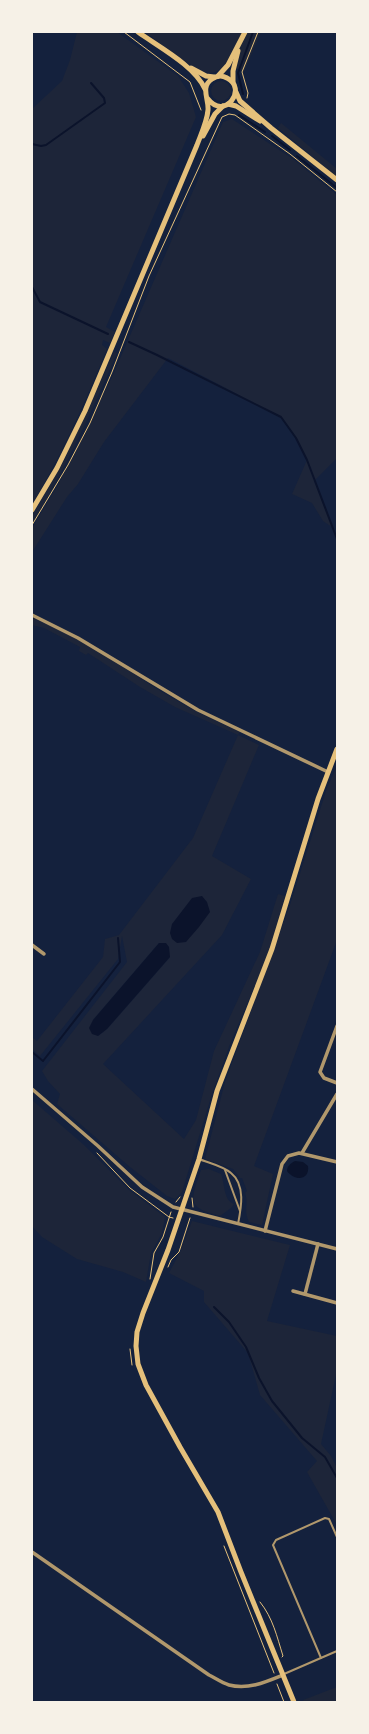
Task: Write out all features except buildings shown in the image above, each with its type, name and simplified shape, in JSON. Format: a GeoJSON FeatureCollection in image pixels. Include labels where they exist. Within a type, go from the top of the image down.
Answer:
{"type":"FeatureCollection","features":[{"type":"Feature","properties":{"kind":"main road"},"geometry":{"type":"LineString","coordinates":[[138,32],[183,64],[203,75],[225,77],[233,82]]}},
{"type":"Feature","properties":{"kind":"main road"},"geometry":{"type":"LineString","coordinates":[[245,32],[234,67],[233,82],[235,92],[244,104],[337,180]]}},
{"type":"Feature","properties":{"kind":"main road"},"geometry":{"type":"LineString","coordinates":[[205,90],[209,82],[226,68],[242,41]]}},
{"type":"Feature","properties":{"kind":"main road"},"geometry":{"type":"LineString","coordinates":[[32,510],[57,468],[85,411],[197,145],[208,112],[208,99],[199,79],[183,64]]}},
{"type":"Feature","properties":{"kind":"main road"},"geometry":{"type":"LineString","coordinates":[[197,145],[215,114],[233,99],[235,92]]}},
{"type":"Feature","properties":{"kind":"main road"},"geometry":{"type":"LineString","coordinates":[[208,99],[214,105],[225,105],[240,109],[272,128]]}},
{"type":"Feature","properties":{"kind":"main road"},"geometry":{"type":"LineString","coordinates":[[294,1702],[218,1512],[146,1385],[138,1364],[136,1346],[137,1332],[199,1160],[217,1091],[272,948],[328,772],[337,749]]}},
{"type":"Feature","properties":{"kind":"street"},"geometry":{"type":"LineString","coordinates":[[32,615],[78,638],[198,710],[328,772]]}},
{"type":"Feature","properties":{"kind":"street"},"geometry":{"type":"LineString","coordinates":[[32,945],[44,954]]}},
{"type":"Feature","properties":{"kind":"street"},"geometry":{"type":"LineString","coordinates":[[337,1026],[320,1072],[324,1078],[337,1083]]}},
{"type":"Feature","properties":{"kind":"street"},"geometry":{"type":"LineString","coordinates":[[32,1089],[98,1146],[142,1187],[173,1207],[337,1249]]}},
{"type":"Feature","properties":{"kind":"street"},"geometry":{"type":"LineString","coordinates":[[302,1153],[337,1094]]}},
{"type":"Feature","properties":{"kind":"street"},"geometry":{"type":"LineString","coordinates":[[265,1231],[282,1164],[288,1156],[302,1153],[337,1162]]}},
{"type":"Feature","properties":{"kind":"street"},"geometry":{"type":"LineString","coordinates":[[305,1294],[318,1244]]}},
{"type":"Feature","properties":{"kind":"street"},"geometry":{"type":"LineString","coordinates":[[293,1291],[337,1303]]}},
{"type":"Feature","properties":{"kind":"street"},"geometry":{"type":"LineString","coordinates":[[32,1552],[209,1675],[228,1684],[238,1686],[262,1684],[283,1675]]}},
{"type":"Feature","properties":{"kind":"lane"},"geometry":{"type":"LineString","coordinates":[[199,1160],[233,1174],[242,1200],[238,1224]]}},
{"type":"Feature","properties":{"kind":"lane"},"geometry":{"type":"LineString","coordinates":[[225,1170],[240,1212]]}},
{"type":"Feature","properties":{"kind":"lane"},"geometry":{"type":"LineString","coordinates":[[321,1658],[273,1545],[276,1540],[325,1518],[329,1519],[337,1537]]}},
{"type":"Feature","properties":{"kind":"lane"},"geometry":{"type":"LineString","coordinates":[[283,1675],[337,1651]]}},
{"type":"Feature","properties":{"kind":"path"},"geometry":{"type":"LineString","coordinates":[[124,32],[190,82],[198,106]]}},
{"type":"Feature","properties":{"kind":"path"},"geometry":{"type":"LineString","coordinates":[[244,104],[248,93],[242,72],[258,32]]}},
{"type":"Feature","properties":{"kind":"path"},"geometry":{"type":"LineString","coordinates":[[235,115],[240,109]]}},
{"type":"Feature","properties":{"kind":"path"},"geometry":{"type":"LineString","coordinates":[[32,525],[68,465],[90,423],[112,372],[149,276],[220,119],[227,114],[235,115],[290,154],[337,192]]}},
{"type":"Feature","properties":{"kind":"path"},"geometry":{"type":"LineString","coordinates":[[95,1150],[130,1188],[169,1217],[188,1223]]}},
{"type":"Feature","properties":{"kind":"path"},"geometry":{"type":"LineString","coordinates":[[150,1279],[154,1252],[163,1237],[177,1198],[182,1195],[192,1198],[194,1205],[179,1252],[171,1260],[167,1270]]}},
{"type":"Feature","properties":{"kind":"path"},"geometry":{"type":"LineString","coordinates":[[259,1601],[267,1610],[273,1623],[283,1656]]}},
{"type":"Feature","properties":{"kind":"path"},"geometry":{"type":"LineString","coordinates":[[270,1662],[284,1702]]}},
{"type":"Feature","properties":{"kind":"shaded area"},"geometry":{"type":"Polygon","coordinates":[[[77,32],[117,32],[178,76],[189,93],[196,117],[106,327],[115,332],[110,343],[103,340],[102,345],[107,349],[90,389],[63,447],[32,504],[32,109],[62,81],[70,60],[77,32]]]}},
{"type":"Feature","properties":{"kind":"shaded area"},"geometry":{"type":"Polygon","coordinates":[[[145,32],[261,32],[244,72],[226,64],[221,69],[210,73],[196,68],[145,32]]]}},
{"type":"Feature","properties":{"kind":"shaded area"},"geometry":{"type":"Polygon","coordinates":[[[217,81],[225,81],[231,87],[231,95],[225,101],[217,101],[211,95],[211,87],[217,81]]]}},
{"type":"Feature","properties":{"kind":"shaded area"},"geometry":{"type":"Polygon","coordinates":[[[232,119],[293,159],[337,195],[337,458],[314,481],[332,527],[323,521],[312,503],[292,494],[307,460],[296,438],[281,417],[168,358],[104,442],[78,484],[67,497],[32,552],[32,528],[59,483],[112,377],[223,122],[232,119]]]}},
{"type":"Feature","properties":{"kind":"shaded area"},"geometry":{"type":"Polygon","coordinates":[[[281,123],[337,169],[337,177],[278,128],[281,123]]]}},
{"type":"Feature","properties":{"kind":"shaded area"},"geometry":{"type":"Polygon","coordinates":[[[114,352],[117,353],[88,419],[56,482],[32,524],[32,516],[64,461],[114,352]]]}},
{"type":"Feature","properties":{"kind":"shaded area"},"geometry":{"type":"Polygon","coordinates":[[[32,618],[68,634],[178,701],[240,732],[238,735],[175,707],[140,687],[88,653],[86,655],[79,651],[80,647],[44,628],[32,625],[32,618]]]}},
{"type":"Feature","properties":{"kind":"shaded area"},"geometry":{"type":"Polygon","coordinates":[[[238,735],[259,745],[212,856],[251,879],[222,935],[103,1064],[184,1139],[196,1120],[214,1051],[260,952],[278,894],[285,896],[268,955],[230,1044],[212,1094],[182,1192],[175,1199],[167,1196],[130,1167],[57,1104],[60,1094],[48,1081],[42,1071],[127,962],[122,936],[118,959],[40,1056],[32,1049],[32,1037],[37,1041],[103,957],[105,939],[119,935],[193,838],[238,735]],[[159,943],[93,1020],[98,1036],[107,1029],[170,957],[159,943]]]}},
{"type":"Feature","properties":{"kind":"shaded area"},"geometry":{"type":"Polygon","coordinates":[[[337,766],[337,940],[254,1166],[273,1174],[262,1225],[249,1222],[247,1218],[245,1193],[247,1191],[242,1178],[240,1178],[233,1169],[205,1159],[225,1082],[290,905],[327,788],[337,766]]]}},
{"type":"Feature","properties":{"kind":"shaded area"},"geometry":{"type":"Polygon","coordinates":[[[202,896],[207,902],[210,912],[186,942],[177,943],[172,939],[170,933],[172,924],[192,898],[202,896]]]}},
{"type":"Feature","properties":{"kind":"shaded area"},"geometry":{"type":"Polygon","coordinates":[[[159,943],[166,943],[169,947],[170,957],[107,1029],[98,1036],[92,1034],[89,1028],[93,1020],[159,943]]]}},
{"type":"Feature","properties":{"kind":"shaded area"},"geometry":{"type":"Polygon","coordinates":[[[32,1100],[84,1145],[129,1190],[165,1217],[162,1233],[151,1253],[146,1282],[123,1272],[77,1259],[42,1237],[32,1226],[32,1100]]]}},
{"type":"Feature","properties":{"kind":"shaded area"},"geometry":{"type":"Polygon","coordinates":[[[295,1161],[303,1162],[308,1166],[307,1174],[304,1177],[294,1177],[287,1171],[290,1165],[295,1161]]]}},
{"type":"Feature","properties":{"kind":"shaded area"},"geometry":{"type":"Polygon","coordinates":[[[209,1169],[221,1174],[226,1195],[230,1202],[234,1204],[220,1216],[201,1209],[194,1201],[193,1195],[201,1170],[209,1169]]]}},
{"type":"Feature","properties":{"kind":"shaded area"},"geometry":{"type":"Polygon","coordinates":[[[192,1221],[290,1245],[267,1321],[337,1336],[337,1370],[321,1444],[331,1456],[337,1468],[337,1525],[307,1472],[317,1461],[260,1395],[248,1353],[204,1302],[204,1291],[169,1273],[180,1252],[192,1221]]]}},
{"type":"Feature","properties":{"kind":"shaded area"},"geometry":{"type":"Polygon","coordinates":[[[337,1687],[337,1702],[304,1702],[303,1700],[337,1687]]]}},
{"type":"Feature","properties":{"kind":"waterway"},"geometry":{"type":"LineString","coordinates":[[243,94],[238,73],[253,32]]}},
{"type":"Feature","properties":{"kind":"waterway"},"geometry":{"type":"LineString","coordinates":[[32,144],[41,146],[46,145],[105,103],[104,98],[91,83]]}},
{"type":"Feature","properties":{"kind":"waterway"},"geometry":{"type":"LineString","coordinates":[[239,115],[265,132]]}},
{"type":"Feature","properties":{"kind":"waterway"},"geometry":{"type":"LineString","coordinates":[[272,136],[290,150]]}},
{"type":"Feature","properties":{"kind":"waterway"},"geometry":{"type":"LineString","coordinates":[[297,156],[337,188]]}},
{"type":"Feature","properties":{"kind":"waterway"},"geometry":{"type":"LineString","coordinates":[[32,287],[40,302],[108,334]]}},
{"type":"Feature","properties":{"kind":"waterway"},"geometry":{"type":"LineString","coordinates":[[129,342],[281,417],[296,438],[307,460],[337,539]]}},
{"type":"Feature","properties":{"kind":"waterway"},"geometry":{"type":"LineString","coordinates":[[32,1052],[43,1061],[120,962],[118,938]]}},
{"type":"Feature","properties":{"kind":"waterway"},"geometry":{"type":"LineString","coordinates":[[214,1307],[229,1322],[246,1347],[259,1378],[272,1401],[302,1438],[325,1457],[337,1478]]}}]}
